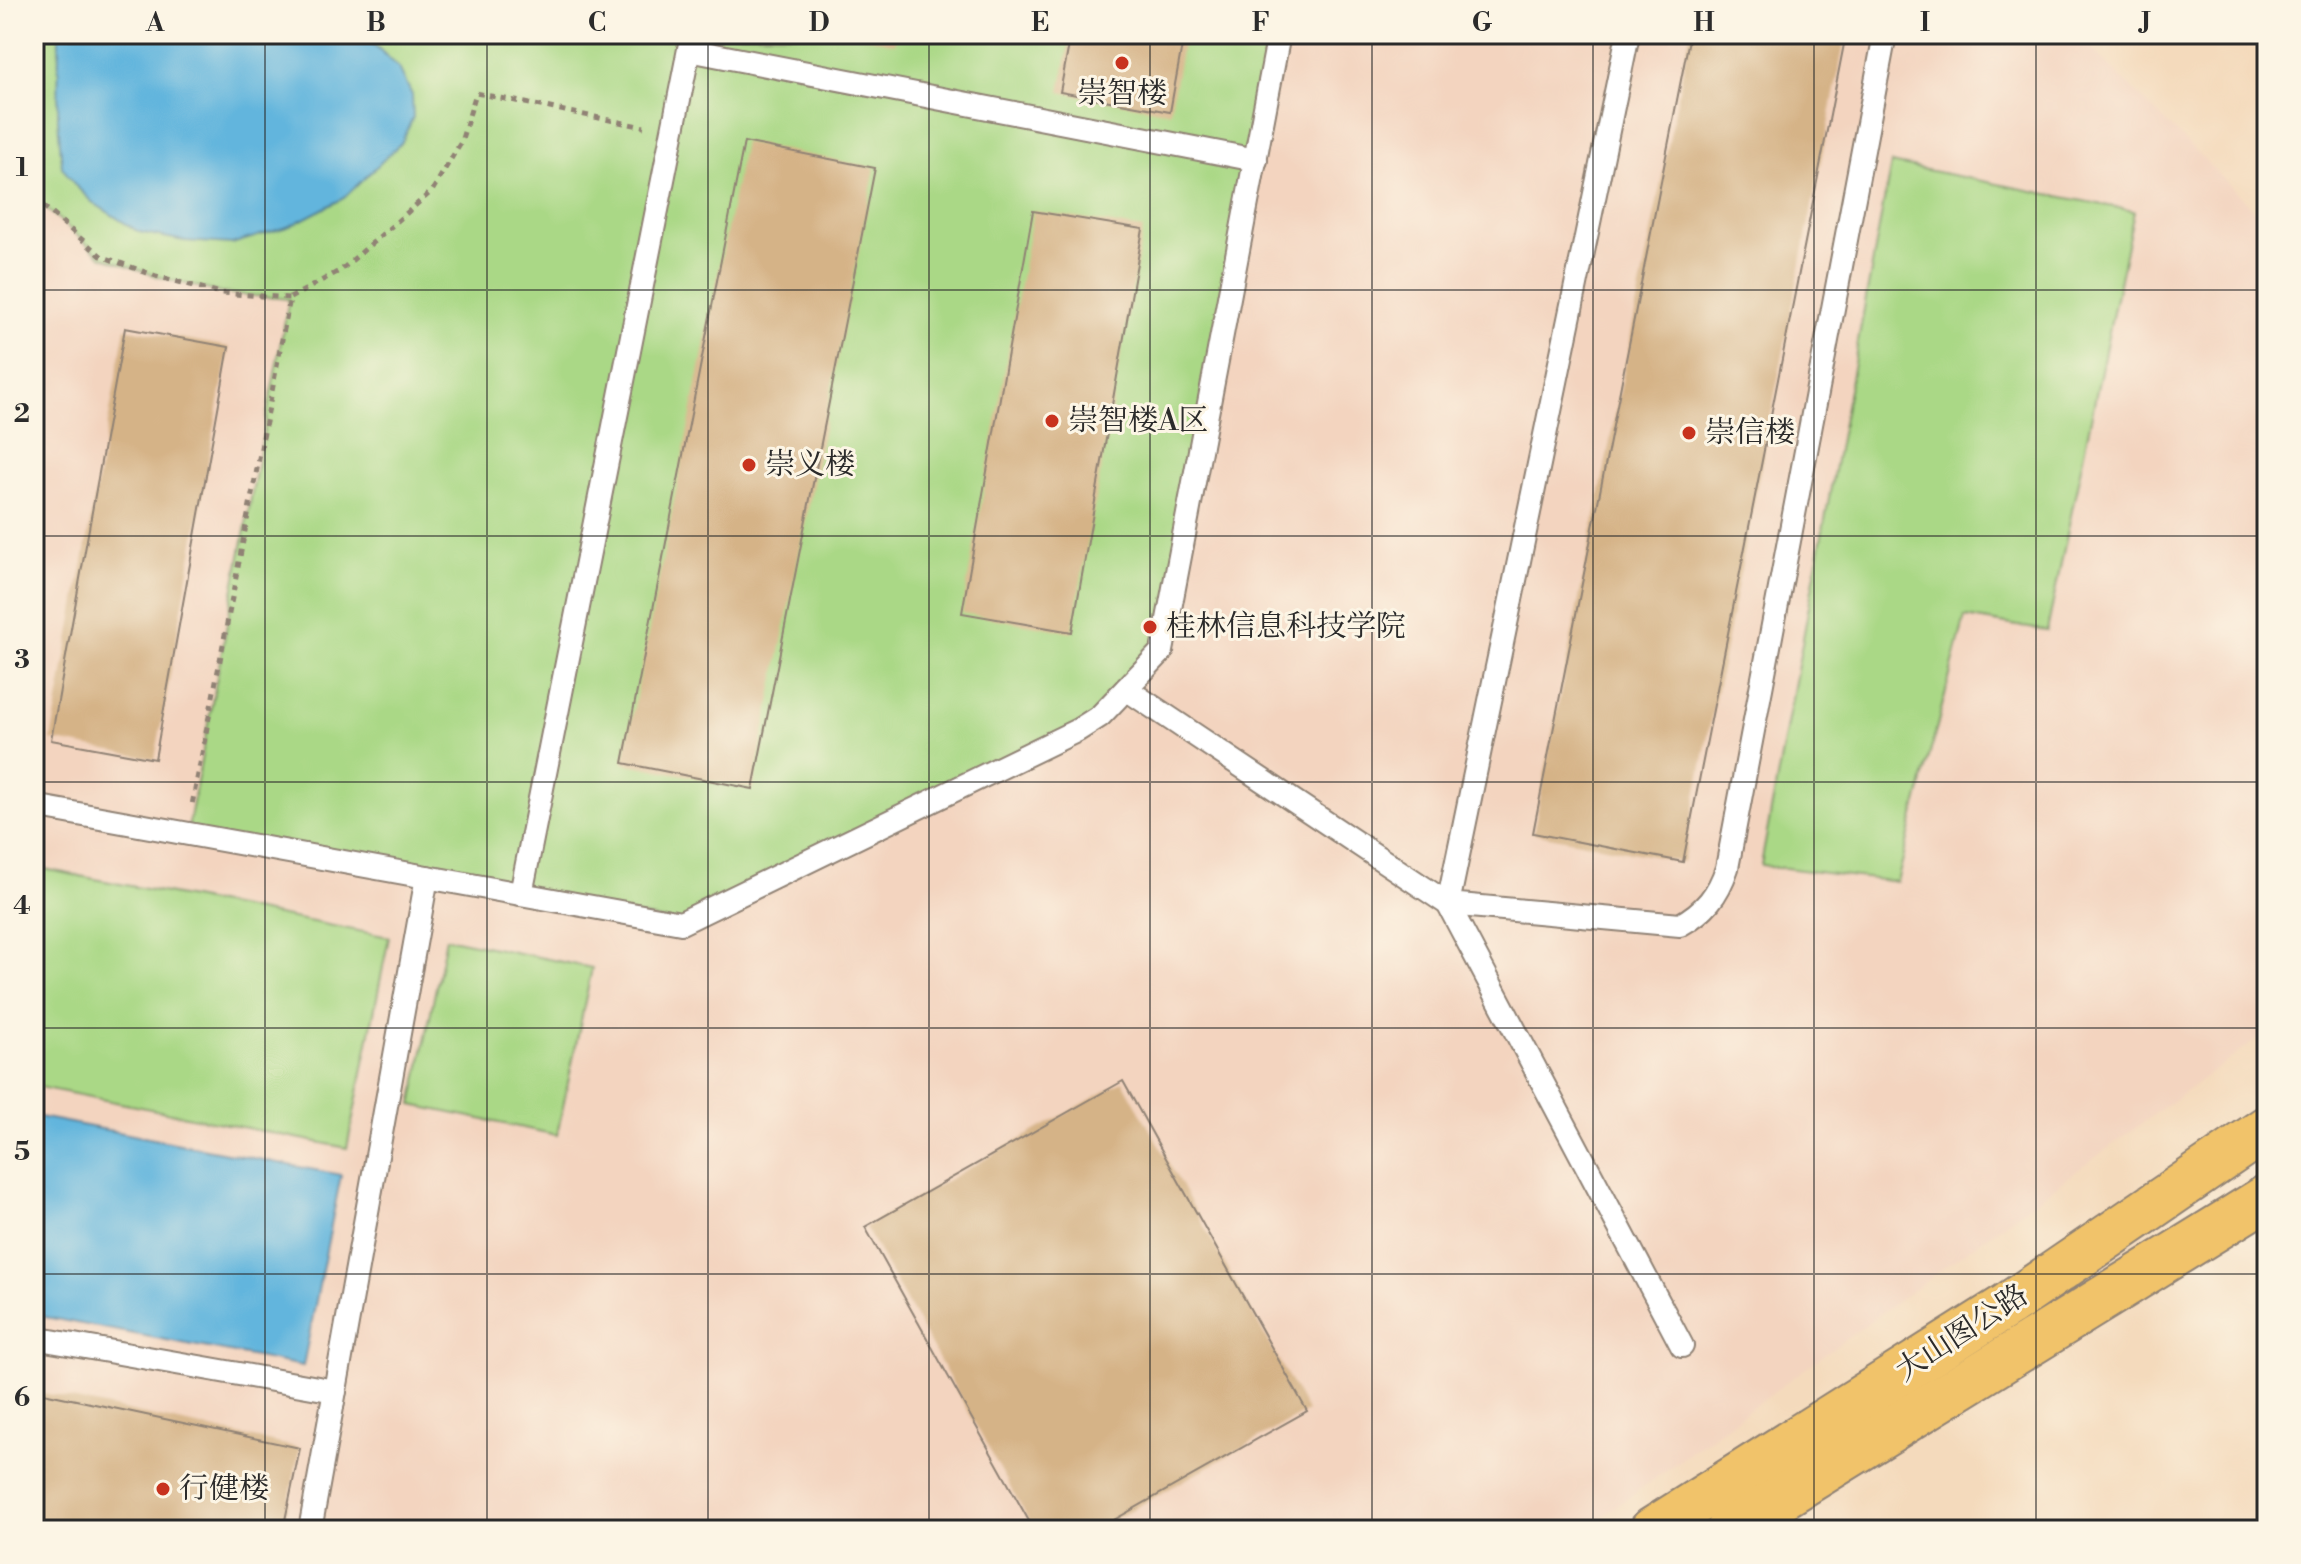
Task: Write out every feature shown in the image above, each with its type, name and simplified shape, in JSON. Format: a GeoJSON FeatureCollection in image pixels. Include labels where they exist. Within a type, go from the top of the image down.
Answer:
{"type":"FeatureCollection","features":[{"type":"Feature","properties":{"kind":"main road","name":"大山图公路"},"geometry":{"type":"LineString","coordinates":[[1652,1530],[2008,1305],[2267,1128]]}},
{"type":"Feature","properties":{"kind":"main road","name":"大山图公路"},"geometry":{"type":"LineString","coordinates":[[1729,1530],[2267,1197]]}},
{"type":"Feature","properties":{"kind":"lane"},"geometry":{"type":"LineString","coordinates":[[34,806],[681,923],[1078,730],[1100,716],[1162,651],[1279,34]]}},
{"type":"Feature","properties":{"kind":"lane"},"geometry":{"type":"LineString","coordinates":[[1448,904],[1628,34]]}},
{"type":"Feature","properties":{"kind":"lane"},"geometry":{"type":"LineString","coordinates":[[1448,904],[1680,925],[1704,909],[1721,886],[1733,838],[1885,34]]}},
{"type":"Feature","properties":{"kind":"lane"},"geometry":{"type":"LineString","coordinates":[[521,894],[691,42],[1256,160]]}},
{"type":"Feature","properties":{"kind":"lane"},"geometry":{"type":"LineString","coordinates":[[1126,689],[1448,904],[1682,1346]]}},
{"type":"Feature","properties":{"kind":"lane"},"geometry":{"type":"LineString","coordinates":[[310,1530],[427,877]]}},
{"type":"Feature","properties":{"kind":"lane"},"geometry":{"type":"LineString","coordinates":[[34,1338],[335,1391]]}},
{"type":"Feature","properties":{"kind":"path"},"geometry":{"type":"LineString","coordinates":[[34,198],[101,256],[156,276],[221,293],[290,298],[341,270],[432,191],[461,142],[476,93],[672,133]]}},
{"type":"Feature","properties":{"kind":"path"},"geometry":{"type":"LineString","coordinates":[[187,834],[290,298]]}},
{"type":"Feature","properties":{"kind":"shaded area","name":"桂林信息科技学院"},"geometry":{"type":"Polygon","coordinates":[[[34,34],[2077,34],[2267,222],[2267,1032],[1584,1530],[34,1530],[34,34]]]}},
{"type":"Feature","properties":{"kind":"green space"},"geometry":{"type":"Polygon","coordinates":[[[34,34],[1279,34],[1162,651],[1100,716],[681,923],[187,834],[289,299],[221,293],[156,276],[101,256],[34,198],[34,34]]]}},
{"type":"Feature","properties":{"kind":"green space"},"geometry":{"type":"Polygon","coordinates":[[[1891,163],[2134,211],[2047,631],[1965,617],[1897,882],[1761,865],[1891,163]]]}},
{"type":"Feature","properties":{"kind":"green space"},"geometry":{"type":"Polygon","coordinates":[[[34,867],[389,937],[347,1148],[34,1086],[34,867]]]}},
{"type":"Feature","properties":{"kind":"green space"},"geometry":{"type":"Polygon","coordinates":[[[446,938],[592,968],[557,1135],[412,1105],[446,938]]]}},
{"type":"Feature","properties":{"kind":"water"},"geometry":{"type":"Polygon","coordinates":[[[59,34],[357,34],[399,68],[412,95],[413,117],[402,142],[344,198],[290,226],[232,244],[184,241],[139,232],[92,202],[62,167],[58,120],[59,34]]]}},
{"type":"Feature","properties":{"kind":"water"},"geometry":{"type":"Polygon","coordinates":[[[34,1116],[341,1175],[303,1366],[34,1315],[34,1116]]]}},
{"type":"Feature","properties":{"kind":"building"},"geometry":{"type":"Polygon","coordinates":[[[854,34],[897,34],[895,44],[854,34]]]}},
{"type":"Feature","properties":{"kind":"building","name":"崇智楼"},"geometry":{"type":"Polygon","coordinates":[[[1071,34],[1184,34],[1170,112],[1060,92],[1071,34]]]}},
{"type":"Feature","properties":{"kind":"building","name":"崇信楼"},"geometry":{"type":"Polygon","coordinates":[[[1690,34],[1846,34],[1683,862],[1533,833],[1690,34]]]}},
{"type":"Feature","properties":{"kind":"building","name":"崇义楼"},"geometry":{"type":"Polygon","coordinates":[[[744,142],[875,168],[753,789],[623,763],[744,142]]]}},
{"type":"Feature","properties":{"kind":"building","name":"崇智楼A区"},"geometry":{"type":"Polygon","coordinates":[[[1033,211],[1143,229],[1072,632],[962,613],[1033,211]]]}},
{"type":"Feature","properties":{"kind":"building"},"geometry":{"type":"Polygon","coordinates":[[[125,328],[229,347],[155,759],[51,740],[125,328]]]}},
{"type":"Feature","properties":{"kind":"building"},"geometry":{"type":"Polygon","coordinates":[[[1123,1081],[1307,1411],[1096,1530],[1034,1530],[865,1227],[1123,1081]]]}},
{"type":"Feature","properties":{"kind":"building","name":"行健楼"},"geometry":{"type":"Polygon","coordinates":[[[34,1391],[300,1448],[283,1530],[34,1530],[34,1391]]]}},
{"type":"Feature","properties":{"kind":"place","name":"崇智楼"},"geometry":{"type":"Point","coordinates":[1122,63]}},
{"type":"Feature","properties":{"kind":"place","name":"崇智楼A区"},"geometry":{"type":"Point","coordinates":[1052,421]}},
{"type":"Feature","properties":{"kind":"place","name":"崇信楼"},"geometry":{"type":"Point","coordinates":[1689,433]}},
{"type":"Feature","properties":{"kind":"place","name":"崇义楼"},"geometry":{"type":"Point","coordinates":[749,465]}},
{"type":"Feature","properties":{"kind":"place","name":"桂林信息科技学院"},"geometry":{"type":"Point","coordinates":[1150,627]}},
{"type":"Feature","properties":{"kind":"place","name":"行健楼"},"geometry":{"type":"Point","coordinates":[163,1489]}}]}
